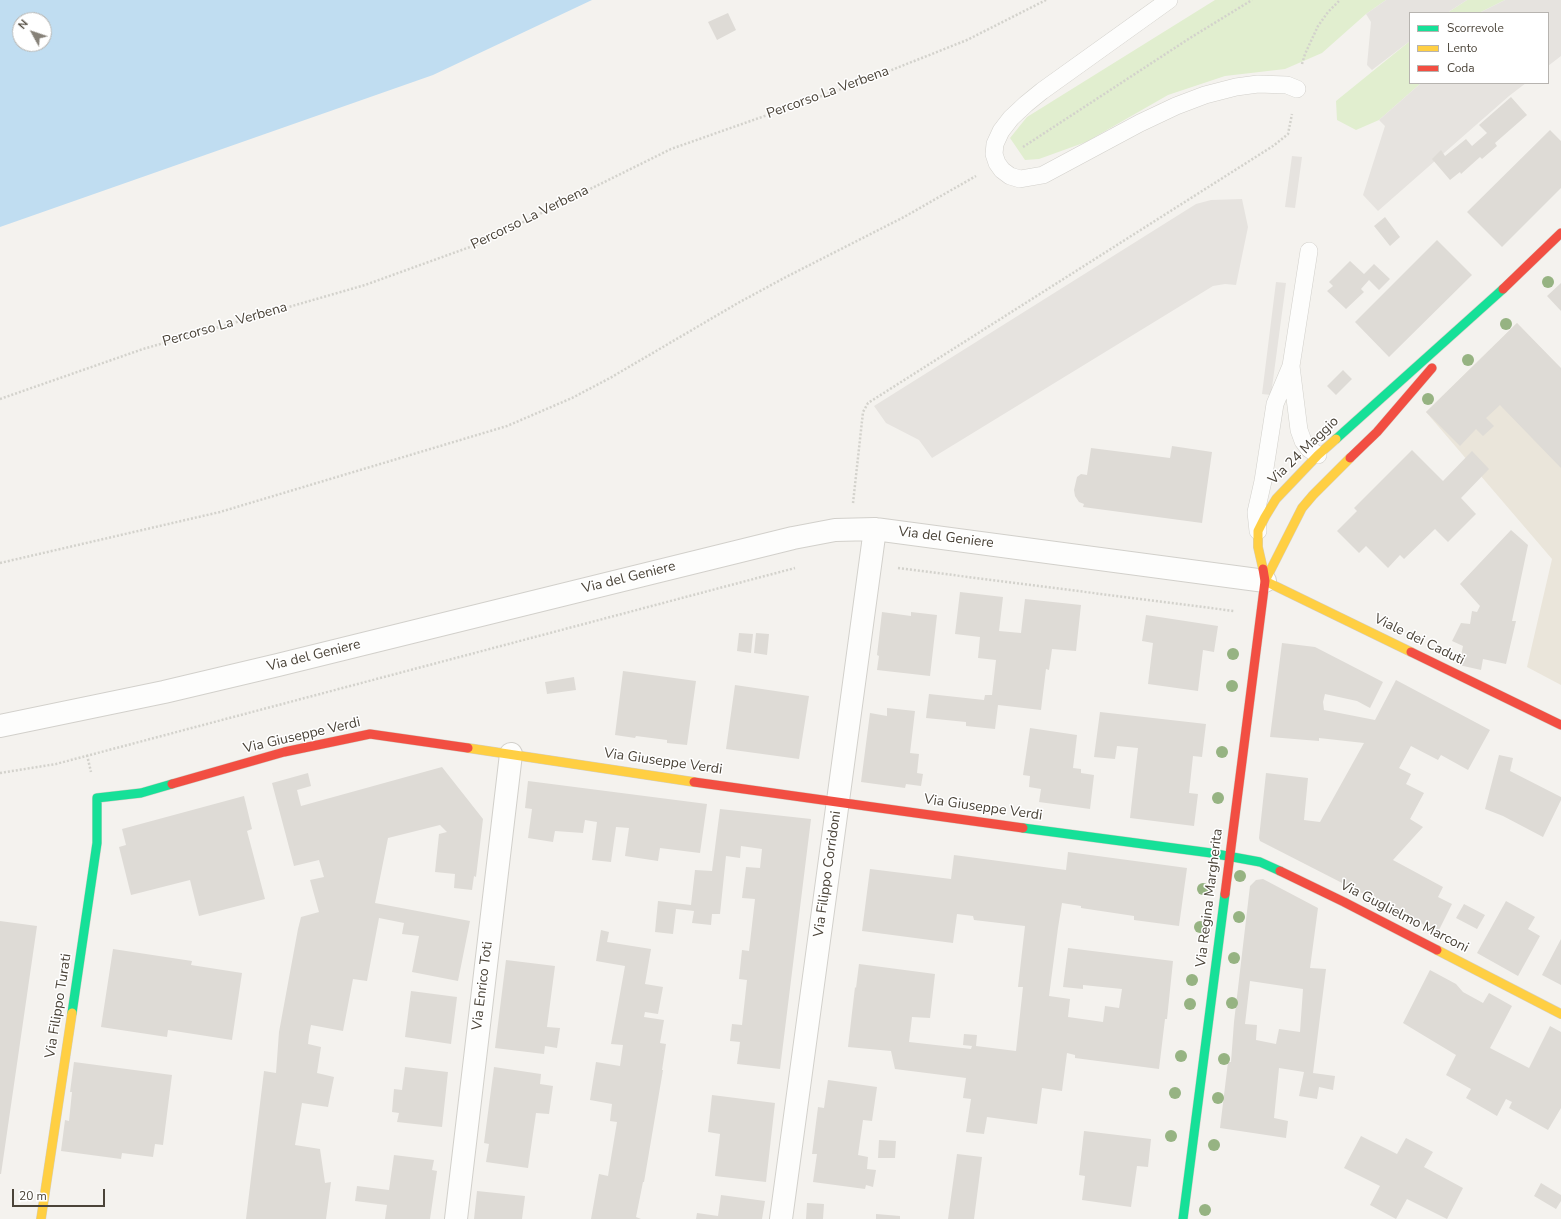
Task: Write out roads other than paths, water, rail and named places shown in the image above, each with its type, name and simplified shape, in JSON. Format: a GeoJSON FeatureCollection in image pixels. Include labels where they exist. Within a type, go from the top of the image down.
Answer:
{"type":"FeatureCollection","features":[{"type":"Feature","properties":{"kind":"street","name":"Via 24 Maggio"},"geometry":{"type":"LineString","coordinates":[[1265,581],[1258,547],[1258,531],[1264,517],[1276,499],[1318,455],[1482,309],[1561,233]]}},
{"type":"Feature","properties":{"kind":"street","name":"Via 24 Maggio"},"geometry":{"type":"LineString","coordinates":[[1265,581],[1302,508],[1313,495],[1377,432],[1482,309]]}},
{"type":"Feature","properties":{"kind":"street","name":"Via del Geniere"},"geometry":{"type":"LineString","coordinates":[[0,726],[164,692],[278,666],[793,538],[835,530],[875,529],[1265,581]]}},
{"type":"Feature","properties":{"kind":"street","name":"Via Filippo Corridoni"},"geometry":{"type":"LineString","coordinates":[[781,1219],[875,529]]}},
{"type":"Feature","properties":{"kind":"street","name":"Via Regina Margherita"},"geometry":{"type":"LineString","coordinates":[[1183,1219],[1265,581]]}},
{"type":"Feature","properties":{"kind":"street","name":"Viale dei Caduti"},"geometry":{"type":"LineString","coordinates":[[1265,581],[1561,725]]}},
{"type":"Feature","properties":{"kind":"street","name":"Via Giuseppe Verdi"},"geometry":{"type":"LineString","coordinates":[[97,798],[141,793],[284,752],[370,734],[838,803],[1230,856]]}},
{"type":"Feature","properties":{"kind":"street","name":"Via Enrico Toti"},"geometry":{"type":"LineString","coordinates":[[456,1219],[511,754]]}},
{"type":"Feature","properties":{"kind":"street","name":"Via Filippo Turati"},"geometry":{"type":"LineString","coordinates":[[41,1219],[97,843],[97,798]]}},
{"type":"Feature","properties":{"kind":"street","name":"Via Guglielmo Marconi"},"geometry":{"type":"LineString","coordinates":[[1230,856],[1260,862],[1337,899],[1561,1014]]}},
{"type":"Feature","properties":{"kind":"lane"},"geometry":{"type":"LineString","coordinates":[[1170,0],[1042,91],[1011,118],[995,144],[994,154],[997,163],[1002,170],[1010,176],[1020,179],[1043,175],[1140,123],[1176,106],[1205,95],[1236,87],[1258,84],[1287,85],[1297,89]]}},
{"type":"Feature","properties":{"kind":"lane"},"geometry":{"type":"LineString","coordinates":[[1258,531],[1256,512],[1263,481],[1275,404],[1291,366],[1308,251]]}},
{"type":"Feature","properties":{"kind":"lane"},"geometry":{"type":"LineString","coordinates":[[1291,366],[1299,430],[1303,441],[1309,449],[1318,455]]}},
{"type":"Feature","properties":{"kind":"water"},"geometry":{"type":"Polygon","coordinates":[[[0,0],[592,0],[433,75],[0,227],[0,0]]]}}]}
